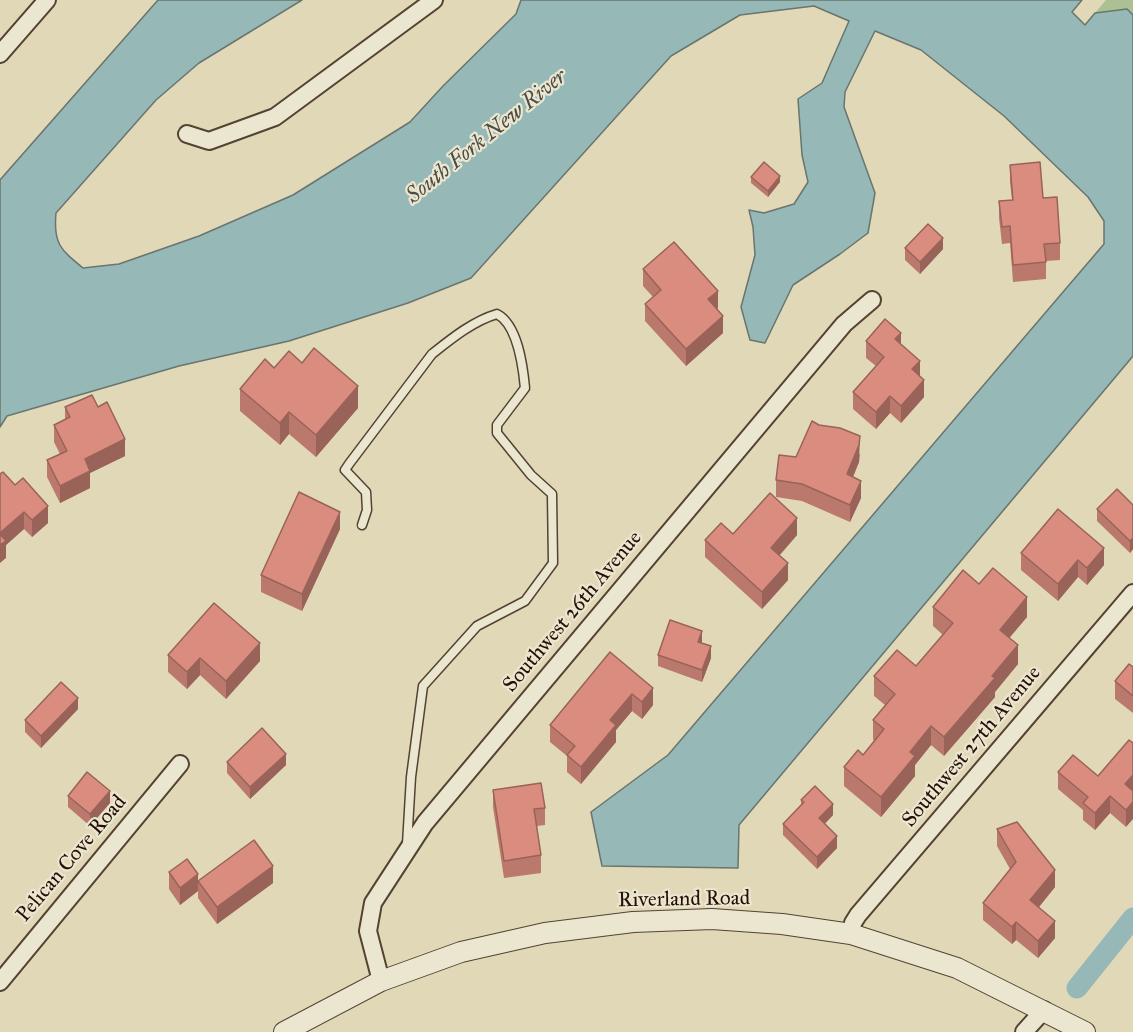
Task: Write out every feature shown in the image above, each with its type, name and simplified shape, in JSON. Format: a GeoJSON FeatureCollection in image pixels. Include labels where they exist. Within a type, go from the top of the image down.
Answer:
{"type":"FeatureCollection","features":[{"type":"Feature","properties":{"kind":"street"},"geometry":{"type":"LineString","coordinates":[[0,54],[47,0]]}},
{"type":"Feature","properties":{"kind":"street"},"geometry":{"type":"LineString","coordinates":[[187,134],[209,141],[275,117],[434,0]]}},
{"type":"Feature","properties":{"kind":"street","name":"Southwest 26th Avenue"},"geometry":{"type":"LineString","coordinates":[[381,981],[368,931],[374,903],[425,823],[844,324],[872,300]]}},
{"type":"Feature","properties":{"kind":"street","name":"Southwest 27th Avenue"},"geometry":{"type":"LineString","coordinates":[[851,934],[853,923],[858,915],[1133,593]]}},
{"type":"Feature","properties":{"kind":"street","name":"Pelican Cove Road"},"geometry":{"type":"LineString","coordinates":[[0,982],[180,764]]}},
{"type":"Feature","properties":{"kind":"street","name":"Riverland Road"},"geometry":{"type":"LineString","coordinates":[[284,1032],[381,981],[461,952],[545,933],[633,922],[712,919],[782,924],[851,934],[957,968],[1085,1032]]}},
{"type":"Feature","properties":{"kind":"street"},"geometry":{"type":"LineString","coordinates":[[1024,1032],[1044,1010]]}},
{"type":"Feature","properties":{"kind":"lane"},"geometry":{"type":"LineString","coordinates":[[362,525],[367,510],[366,492],[345,470],[349,464],[432,354],[449,340],[489,316],[497,314],[503,317],[508,323],[522,360],[525,388],[497,424],[497,433],[531,475],[552,494],[553,563],[525,601],[477,626],[423,686],[411,777],[407,851]]}},
{"type":"Feature","properties":{"kind":"green space"},"geometry":{"type":"Polygon","coordinates":[[[1106,0],[1133,0],[1133,15],[1126,9],[1095,13],[1106,0]]]}},
{"type":"Feature","properties":{"kind":"water","name":"South Fork New River"},"geometry":{"type":"Polygon","coordinates":[[[158,0],[302,0],[199,63],[156,100],[56,213],[57,239],[64,251],[83,268],[119,264],[199,236],[293,195],[410,122],[516,14],[521,0],[1082,0],[1072,12],[1085,25],[1095,13],[1127,9],[1133,15],[1133,356],[739,825],[738,868],[602,866],[591,812],[668,755],[1104,244],[1104,221],[1088,197],[1004,116],[921,50],[875,31],[845,92],[844,107],[875,193],[868,233],[793,285],[765,343],[750,340],[741,307],[755,255],[749,210],[764,213],[794,204],[808,182],[802,155],[798,99],[822,83],[849,21],[814,6],[740,15],[671,56],[471,278],[408,303],[289,341],[179,366],[7,416],[0,427],[0,180],[158,0]]]}},
{"type":"Feature","properties":{"kind":"building"},"geometry":{"type":"Polygon","coordinates":[[[764,162],[780,176],[768,191],[751,177],[764,162]]]}},
{"type":"Feature","properties":{"kind":"building"},"geometry":{"type":"Polygon","coordinates":[[[1040,162],[1043,198],[1057,197],[1060,243],[1044,244],[1046,262],[1013,265],[1010,226],[1002,227],[999,201],[1013,200],[1010,165],[1040,162]]]}},
{"type":"Feature","properties":{"kind":"building"},"geometry":{"type":"Polygon","coordinates":[[[928,224],[943,238],[920,262],[905,248],[928,224]]]}},
{"type":"Feature","properties":{"kind":"building"},"geometry":{"type":"Polygon","coordinates":[[[674,242],[718,291],[708,299],[723,316],[686,349],[645,304],[661,290],[643,269],[674,242]]]}},
{"type":"Feature","properties":{"kind":"building"},"geometry":{"type":"Polygon","coordinates":[[[885,319],[901,333],[895,339],[920,361],[912,369],[924,380],[901,406],[890,396],[876,412],[853,392],[884,357],[866,341],[885,319]]]}},
{"type":"Feature","properties":{"kind":"building"},"geometry":{"type":"Polygon","coordinates":[[[314,348],[358,386],[316,435],[289,412],[280,423],[240,389],[265,359],[274,368],[289,351],[302,363],[314,348]]]}},
{"type":"Feature","properties":{"kind":"building"},"geometry":{"type":"Polygon","coordinates":[[[92,395],[98,407],[107,402],[125,439],[85,459],[90,471],[60,486],[47,460],[67,451],[54,425],[70,417],[65,407],[92,395]]]}},
{"type":"Feature","properties":{"kind":"building"},"geometry":{"type":"Polygon","coordinates":[[[812,421],[860,436],[859,445],[847,474],[861,481],[850,505],[802,484],[776,480],[779,455],[796,457],[812,421]]]}},
{"type":"Feature","properties":{"kind":"building"},"geometry":{"type":"Polygon","coordinates":[[[3,472],[15,485],[23,478],[48,506],[32,520],[24,512],[0,533],[0,474],[3,472]]]}},
{"type":"Feature","properties":{"kind":"building"},"geometry":{"type":"Polygon","coordinates":[[[1117,489],[1133,505],[1133,538],[1130,541],[1097,509],[1117,489]]]}},
{"type":"Feature","properties":{"kind":"building"},"geometry":{"type":"Polygon","coordinates":[[[299,492],[340,512],[302,594],[261,575],[299,492]]]}},
{"type":"Feature","properties":{"kind":"building"},"geometry":{"type":"Polygon","coordinates":[[[770,493],[797,518],[771,548],[788,563],[762,592],[705,540],[721,523],[733,534],[770,493]]]}},
{"type":"Feature","properties":{"kind":"building"},"geometry":{"type":"Polygon","coordinates":[[[1058,509],[1104,548],[1087,568],[1078,560],[1058,584],[1021,553],[1058,509]]]}},
{"type":"Feature","properties":{"kind":"building"},"geometry":{"type":"Polygon","coordinates":[[[0,534],[6,541],[0,545],[0,534]]]}},
{"type":"Feature","properties":{"kind":"building"},"geometry":{"type":"Polygon","coordinates":[[[993,568],[1027,597],[1000,630],[1018,645],[992,676],[995,678],[944,737],[931,726],[910,752],[915,756],[881,797],[844,767],[858,750],[863,755],[884,729],[873,720],[895,694],[874,676],[897,650],[916,666],[953,623],[933,607],[963,570],[979,584],[993,568]]]}},
{"type":"Feature","properties":{"kind":"building"},"geometry":{"type":"Polygon","coordinates":[[[214,603],[260,643],[226,681],[200,658],[187,672],[168,655],[214,603]]]}},
{"type":"Feature","properties":{"kind":"building"},"geometry":{"type":"Polygon","coordinates":[[[670,620],[702,631],[698,642],[711,646],[702,670],[658,655],[670,620]]]}},
{"type":"Feature","properties":{"kind":"building"},"geometry":{"type":"Polygon","coordinates":[[[610,652],[653,688],[642,702],[632,694],[610,720],[616,725],[581,767],[567,755],[575,746],[550,725],[610,652]]]}},
{"type":"Feature","properties":{"kind":"building"},"geometry":{"type":"Polygon","coordinates":[[[1129,664],[1133,667],[1133,696],[1115,681],[1129,664]]]}},
{"type":"Feature","properties":{"kind":"building"},"geometry":{"type":"Polygon","coordinates":[[[61,682],[78,698],[41,736],[25,720],[61,682]]]}},
{"type":"Feature","properties":{"kind":"building"},"geometry":{"type":"Polygon","coordinates":[[[262,728],[286,754],[250,787],[227,762],[262,728]]]}},
{"type":"Feature","properties":{"kind":"building"},"geometry":{"type":"Polygon","coordinates":[[[1129,740],[1133,743],[1133,775],[1125,784],[1133,791],[1133,802],[1126,810],[1110,796],[1095,813],[1083,803],[1088,797],[1058,772],[1073,755],[1098,776],[1129,740]]]}},
{"type":"Feature","properties":{"kind":"building"},"geometry":{"type":"Polygon","coordinates":[[[87,772],[110,791],[90,814],[68,796],[87,772]]]}},
{"type":"Feature","properties":{"kind":"building"},"geometry":{"type":"Polygon","coordinates":[[[541,783],[545,808],[534,809],[541,855],[504,861],[493,790],[541,783]]]}},
{"type":"Feature","properties":{"kind":"building"},"geometry":{"type":"Polygon","coordinates":[[[815,786],[833,804],[819,818],[837,836],[817,857],[783,824],[804,802],[801,800],[815,786]]]}},
{"type":"Feature","properties":{"kind":"building"},"geometry":{"type":"Polygon","coordinates":[[[1017,822],[1055,870],[1030,900],[1055,921],[1038,941],[1016,922],[1012,927],[983,903],[1016,862],[997,829],[1017,822]]]}},
{"type":"Feature","properties":{"kind":"building"},"geometry":{"type":"Polygon","coordinates":[[[254,840],[273,866],[217,907],[198,881],[254,840]]]}},
{"type":"Feature","properties":{"kind":"building"},"geometry":{"type":"Polygon","coordinates":[[[187,859],[198,874],[180,888],[169,872],[187,859]]]}},
{"type":"Feature","properties":{"kind":"waterway"},"geometry":{"type":"LineString","coordinates":[[1077,988],[1133,918]]}}]}
